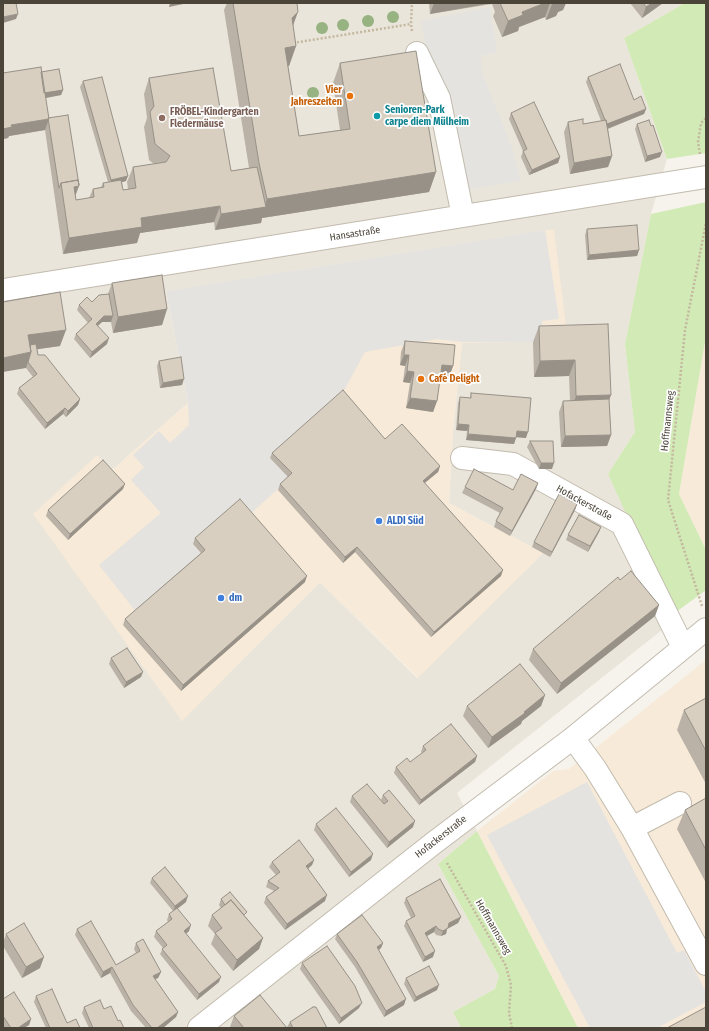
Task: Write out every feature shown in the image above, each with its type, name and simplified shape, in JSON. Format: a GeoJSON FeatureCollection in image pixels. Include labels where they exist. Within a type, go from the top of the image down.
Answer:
{"type":"FeatureCollection","features":[{"type":"Feature","properties":{"kind":"street"},"geometry":{"type":"LineString","coordinates":[[417,53],[439,98],[463,216]]}},
{"type":"Feature","properties":{"kind":"street","name":"Hansastraße"},"geometry":{"type":"LineString","coordinates":[[3,290],[706,178]]}},
{"type":"Feature","properties":{"kind":"street","name":"Hofackerstraße"},"geometry":{"type":"LineString","coordinates":[[462,458],[513,464],[622,524],[683,647]]}},
{"type":"Feature","properties":{"kind":"street","name":"Hofackerstraße"},"geometry":{"type":"LineString","coordinates":[[199,1028],[435,842],[572,738],[683,647],[705,620]]}},
{"type":"Feature","properties":{"kind":"street"},"geometry":{"type":"LineString","coordinates":[[572,738],[595,768],[632,828],[706,964]]}},
{"type":"Feature","properties":{"kind":"street"},"geometry":{"type":"LineString","coordinates":[[632,828],[680,803]]}},
{"type":"Feature","properties":{"kind":"path"},"geometry":{"type":"LineString","coordinates":[[292,44],[411,24]]}},
{"type":"Feature","properties":{"kind":"path","name":"Hoffmannsweg"},"geometry":{"type":"LineString","coordinates":[[705,620],[668,500],[685,330],[706,223]]}},
{"type":"Feature","properties":{"kind":"path","name":"Hoffmannsweg"},"geometry":{"type":"LineString","coordinates":[[435,842],[506,966],[511,985],[509,1013],[512,1028]]}},
{"type":"Feature","properties":{"kind":"shaded area"},"geometry":{"type":"Polygon","coordinates":[[[3,3],[685,3],[624,38],[667,159],[651,214],[625,344],[635,432],[608,474],[677,618],[457,793],[477,831],[438,864],[499,976],[495,989],[453,1012],[461,1028],[3,1028],[3,3]],[[166,291],[188,403],[111,471],[97,455],[181,721],[320,582],[417,678],[543,553],[449,503],[453,431],[462,342],[533,342],[166,291]]]}},
{"type":"Feature","properties":{"kind":"shaded area"},"geometry":{"type":"Polygon","coordinates":[[[490,7],[497,52],[481,56],[482,73],[513,150],[521,181],[453,192],[421,21],[490,7]]]}},
{"type":"Feature","properties":{"kind":"shaded area"},"geometry":{"type":"Polygon","coordinates":[[[545,230],[554,230],[568,341],[462,343],[453,431],[449,503],[543,553],[418,678],[320,582],[182,721],[33,514],[97,455],[111,471],[188,403],[166,291],[545,230]]]}},
{"type":"Feature","properties":{"kind":"shaded area"},"geometry":{"type":"Polygon","coordinates":[[[545,230],[559,319],[542,321],[544,338],[533,342],[462,342],[437,339],[365,352],[341,396],[271,458],[290,478],[248,516],[193,544],[203,555],[137,613],[99,565],[161,513],[131,480],[144,467],[133,455],[159,431],[170,443],[189,425],[188,403],[166,291],[545,230]]]}},
{"type":"Feature","properties":{"kind":"shaded area"},"geometry":{"type":"Polygon","coordinates":[[[706,336],[706,550],[679,494],[706,336]]]}},
{"type":"Feature","properties":{"kind":"shaded area"},"geometry":{"type":"Polygon","coordinates":[[[706,660],[706,1028],[578,1028],[477,831],[553,771],[569,769],[706,660]]]}},
{"type":"Feature","properties":{"kind":"shaded area"},"geometry":{"type":"Polygon","coordinates":[[[587,782],[677,953],[684,950],[706,992],[706,1002],[657,1028],[590,1028],[487,835],[587,782]]]}},
{"type":"Feature","properties":{"kind":"green space"},"geometry":{"type":"Polygon","coordinates":[[[685,3],[706,3],[706,153],[667,159],[624,38],[685,3]]]}},
{"type":"Feature","properties":{"kind":"green space"},"geometry":{"type":"Polygon","coordinates":[[[706,202],[706,336],[679,494],[706,550],[706,590],[672,615],[608,474],[635,432],[625,344],[651,214],[706,202]]]}},
{"type":"Feature","properties":{"kind":"green space"},"geometry":{"type":"Polygon","coordinates":[[[477,831],[578,1028],[461,1028],[453,1012],[495,989],[499,976],[438,864],[477,831]]]}},
{"type":"Feature","properties":{"kind":"building"},"geometry":{"type":"Polygon","coordinates":[[[3,3],[16,3],[18,14],[3,17],[3,3]]]}},
{"type":"Feature","properties":{"kind":"building","name":"Senioren-Park carpe diem Mülheim"},"geometry":{"type":"Polygon","coordinates":[[[233,3],[297,3],[298,12],[292,18],[296,46],[285,48],[299,136],[350,129],[340,63],[416,51],[436,172],[267,199],[259,163],[233,3]]]}},
{"type":"Feature","properties":{"kind":"building"},"geometry":{"type":"Polygon","coordinates":[[[500,3],[545,3],[522,12],[523,15],[508,21],[500,3]]]}},
{"type":"Feature","properties":{"kind":"building"},"geometry":{"type":"Polygon","coordinates":[[[643,3],[652,3],[646,7],[643,3]]]}},
{"type":"Feature","properties":{"kind":"building"},"geometry":{"type":"Polygon","coordinates":[[[620,64],[634,100],[641,96],[646,109],[607,124],[588,77],[620,64]]]}},
{"type":"Feature","properties":{"kind":"building"},"geometry":{"type":"Polygon","coordinates":[[[41,67],[49,119],[11,125],[12,127],[3,129],[3,73],[41,67]]]}},
{"type":"Feature","properties":{"kind":"building"},"geometry":{"type":"Polygon","coordinates":[[[213,68],[231,171],[257,167],[266,207],[221,214],[220,206],[141,218],[142,227],[69,238],[61,183],[78,180],[79,186],[74,187],[76,200],[94,197],[93,189],[104,187],[103,183],[121,180],[123,190],[136,188],[133,167],[166,162],[170,156],[155,144],[150,112],[154,106],[149,78],[213,68]]]}},
{"type":"Feature","properties":{"kind":"building"},"geometry":{"type":"Polygon","coordinates":[[[59,69],[63,90],[44,93],[41,72],[59,69]]]}},
{"type":"Feature","properties":{"kind":"building"},"geometry":{"type":"Polygon","coordinates":[[[102,77],[128,176],[111,180],[83,81],[102,77]]]}},
{"type":"Feature","properties":{"kind":"building"},"geometry":{"type":"Polygon","coordinates":[[[534,102],[560,157],[532,170],[523,151],[527,149],[511,113],[534,102]]]}},
{"type":"Feature","properties":{"kind":"building"},"geometry":{"type":"Polygon","coordinates":[[[68,115],[79,185],[78,180],[61,183],[59,188],[48,118],[68,115]]]}},
{"type":"Feature","properties":{"kind":"building"},"geometry":{"type":"Polygon","coordinates":[[[583,119],[583,124],[606,120],[612,156],[574,163],[568,122],[583,119]]]}},
{"type":"Feature","properties":{"kind":"building"},"geometry":{"type":"Polygon","coordinates":[[[649,120],[651,126],[653,125],[662,152],[647,156],[637,124],[649,120]]]}},
{"type":"Feature","properties":{"kind":"building"},"geometry":{"type":"Polygon","coordinates":[[[637,225],[639,250],[589,255],[587,229],[637,225]]]}},
{"type":"Feature","properties":{"kind":"building"},"geometry":{"type":"Polygon","coordinates":[[[162,275],[167,309],[118,317],[112,283],[162,275]]]}},
{"type":"Feature","properties":{"kind":"building"},"geometry":{"type":"Polygon","coordinates":[[[60,292],[66,330],[28,335],[31,352],[3,358],[3,302],[60,292]]]}},
{"type":"Feature","properties":{"kind":"building"},"geometry":{"type":"Polygon","coordinates":[[[109,294],[113,316],[104,316],[96,324],[109,338],[92,352],[76,334],[92,319],[79,305],[87,297],[92,302],[99,295],[109,294]]]}},
{"type":"Feature","properties":{"kind":"building"},"geometry":{"type":"Polygon","coordinates":[[[608,324],[611,395],[576,396],[575,360],[540,361],[539,326],[608,324]]]}},
{"type":"Feature","properties":{"kind":"building","name":"Café Delight"},"geometry":{"type":"Polygon","coordinates":[[[405,341],[455,345],[453,366],[442,365],[437,401],[410,398],[414,372],[407,371],[409,355],[404,355],[405,341]]]}},
{"type":"Feature","properties":{"kind":"building"},"geometry":{"type":"Polygon","coordinates":[[[36,344],[38,355],[45,355],[80,399],[68,411],[65,408],[47,423],[19,388],[37,374],[28,362],[31,352],[30,345],[36,344]]]}},
{"type":"Feature","properties":{"kind":"building"},"geometry":{"type":"Polygon","coordinates":[[[181,357],[184,379],[163,383],[159,361],[181,357]]]}},
{"type":"Feature","properties":{"kind":"building","name":"ALDI Süd"},"geometry":{"type":"Polygon","coordinates":[[[343,390],[385,439],[402,424],[440,466],[423,481],[503,570],[434,632],[357,547],[345,557],[280,484],[292,473],[272,453],[343,390]]]}},
{"type":"Feature","properties":{"kind":"building"},"geometry":{"type":"Polygon","coordinates":[[[471,393],[531,398],[528,432],[517,431],[516,438],[468,434],[469,425],[458,424],[460,397],[471,398],[471,393]]]}},
{"type":"Feature","properties":{"kind":"building"},"geometry":{"type":"Polygon","coordinates":[[[609,399],[611,435],[565,436],[563,401],[609,399]]]}},
{"type":"Feature","properties":{"kind":"building"},"geometry":{"type":"Polygon","coordinates":[[[530,441],[553,441],[554,463],[541,463],[530,441]]]}},
{"type":"Feature","properties":{"kind":"building"},"geometry":{"type":"Polygon","coordinates":[[[103,460],[125,484],[70,534],[48,510],[103,460]]]}},
{"type":"Feature","properties":{"kind":"building"},"geometry":{"type":"Polygon","coordinates":[[[474,469],[513,490],[521,474],[538,483],[512,531],[496,521],[503,508],[465,487],[474,469]]]}},
{"type":"Feature","properties":{"kind":"building"},"geometry":{"type":"Polygon","coordinates":[[[559,494],[577,504],[552,552],[534,542],[559,494]]]}},
{"type":"Feature","properties":{"kind":"building","name":"dm"},"geometry":{"type":"Polygon","coordinates":[[[240,499],[307,576],[183,685],[125,619],[205,550],[195,538],[240,499]]]}},
{"type":"Feature","properties":{"kind":"building"},"geometry":{"type":"Polygon","coordinates":[[[579,515],[601,527],[590,546],[568,535],[579,515]]]}},
{"type":"Feature","properties":{"kind":"building"},"geometry":{"type":"Polygon","coordinates":[[[631,571],[659,605],[561,683],[533,649],[618,577],[620,580],[631,571]]]}},
{"type":"Feature","properties":{"kind":"building"},"geometry":{"type":"Polygon","coordinates":[[[127,648],[143,672],[126,682],[111,658],[127,648]]]}},
{"type":"Feature","properties":{"kind":"building"},"geometry":{"type":"Polygon","coordinates":[[[520,664],[545,695],[524,712],[525,713],[492,737],[467,706],[520,664]]]}},
{"type":"Feature","properties":{"kind":"building"},"geometry":{"type":"Polygon","coordinates":[[[706,698],[706,751],[684,710],[706,698]]]}},
{"type":"Feature","properties":{"kind":"building"},"geometry":{"type":"Polygon","coordinates":[[[451,724],[477,756],[421,800],[396,767],[407,758],[410,762],[426,750],[423,746],[451,724]]]}},
{"type":"Feature","properties":{"kind":"building"},"geometry":{"type":"Polygon","coordinates":[[[367,784],[384,804],[388,801],[383,795],[389,790],[415,821],[389,842],[352,796],[367,784]]]}},
{"type":"Feature","properties":{"kind":"building"},"geometry":{"type":"Polygon","coordinates":[[[706,798],[706,850],[685,810],[706,798]]]}},
{"type":"Feature","properties":{"kind":"building"},"geometry":{"type":"Polygon","coordinates":[[[336,808],[373,854],[351,872],[316,824],[336,808]]]}},
{"type":"Feature","properties":{"kind":"building"},"geometry":{"type":"Polygon","coordinates":[[[299,840],[314,860],[306,866],[327,895],[287,924],[266,897],[279,888],[268,881],[280,872],[272,862],[299,840]]]}},
{"type":"Feature","properties":{"kind":"building"},"geometry":{"type":"Polygon","coordinates":[[[165,867],[188,896],[175,906],[152,878],[165,867]]]}},
{"type":"Feature","properties":{"kind":"building"},"geometry":{"type":"Polygon","coordinates":[[[440,879],[461,917],[449,923],[448,928],[443,931],[438,929],[436,926],[425,933],[435,951],[425,957],[406,921],[415,916],[406,898],[440,879]]]}},
{"type":"Feature","properties":{"kind":"building"},"geometry":{"type":"Polygon","coordinates":[[[230,892],[247,912],[244,915],[231,900],[225,905],[221,899],[230,892]]]}},
{"type":"Feature","properties":{"kind":"building"},"geometry":{"type":"Polygon","coordinates":[[[231,900],[263,938],[237,960],[215,933],[222,928],[212,915],[231,900]]]}},
{"type":"Feature","properties":{"kind":"building"},"geometry":{"type":"Polygon","coordinates":[[[177,908],[191,925],[184,931],[221,977],[199,994],[162,949],[167,945],[156,931],[172,919],[169,914],[177,908]]]}},
{"type":"Feature","properties":{"kind":"building"},"geometry":{"type":"Polygon","coordinates":[[[362,915],[383,943],[377,947],[406,999],[386,1011],[357,962],[337,934],[362,915]]]}},
{"type":"Feature","properties":{"kind":"building"},"geometry":{"type":"Polygon","coordinates":[[[91,921],[116,965],[140,951],[136,943],[143,939],[161,972],[153,976],[178,1012],[157,1028],[152,1028],[133,1005],[112,967],[103,972],[77,929],[91,921]]]}},
{"type":"Feature","properties":{"kind":"building"},"geometry":{"type":"Polygon","coordinates":[[[24,923],[44,957],[26,967],[6,934],[24,923]]]}},
{"type":"Feature","properties":{"kind":"building"},"geometry":{"type":"Polygon","coordinates":[[[327,946],[355,986],[362,1003],[341,1018],[302,963],[327,946]]]}},
{"type":"Feature","properties":{"kind":"building"},"geometry":{"type":"Polygon","coordinates":[[[429,966],[439,985],[416,997],[406,978],[429,966]]]}},
{"type":"Feature","properties":{"kind":"building"},"geometry":{"type":"Polygon","coordinates":[[[52,989],[67,1023],[76,1019],[80,1028],[50,1028],[36,996],[52,989]]]}},
{"type":"Feature","properties":{"kind":"building"},"geometry":{"type":"Polygon","coordinates":[[[14,992],[31,1019],[18,1028],[11,1028],[3,1016],[3,999],[14,992]]]}},
{"type":"Feature","properties":{"kind":"building"},"geometry":{"type":"Polygon","coordinates":[[[260,995],[287,1028],[244,1028],[234,1016],[260,995]]]}},
{"type":"Feature","properties":{"kind":"building"},"geometry":{"type":"Polygon","coordinates":[[[100,1000],[104,1009],[111,1006],[118,1021],[120,1020],[124,1028],[93,1028],[84,1007],[100,1000]]]}},
{"type":"Feature","properties":{"kind":"building"},"geometry":{"type":"Polygon","coordinates":[[[313,1007],[316,1007],[327,1028],[293,1028],[290,1022],[313,1007]]]}},
{"type":"Feature","properties":{"kind":"building"},"geometry":{"type":"Polygon","coordinates":[[[706,1007],[706,1028],[667,1028],[706,1007]]]}},
{"type":"Feature","properties":{"kind":"place","name":"Vier Jahreszeiten"},"geometry":{"type":"Point","coordinates":[350,96]}},
{"type":"Feature","properties":{"kind":"place","name":"Senioren-Park carpe diem Mülheim"},"geometry":{"type":"Point","coordinates":[377,116]}},
{"type":"Feature","properties":{"kind":"place","name":"FRÖBEL-Kindergarten Fledermäuse"},"geometry":{"type":"Point","coordinates":[162,118]}},
{"type":"Feature","properties":{"kind":"place","name":"Café Delight"},"geometry":{"type":"Point","coordinates":[421,379]}},
{"type":"Feature","properties":{"kind":"place","name":"ALDI Süd"},"geometry":{"type":"Point","coordinates":[379,521]}},
{"type":"Feature","properties":{"kind":"place","name":"dm"},"geometry":{"type":"Point","coordinates":[221,598]}}]}
